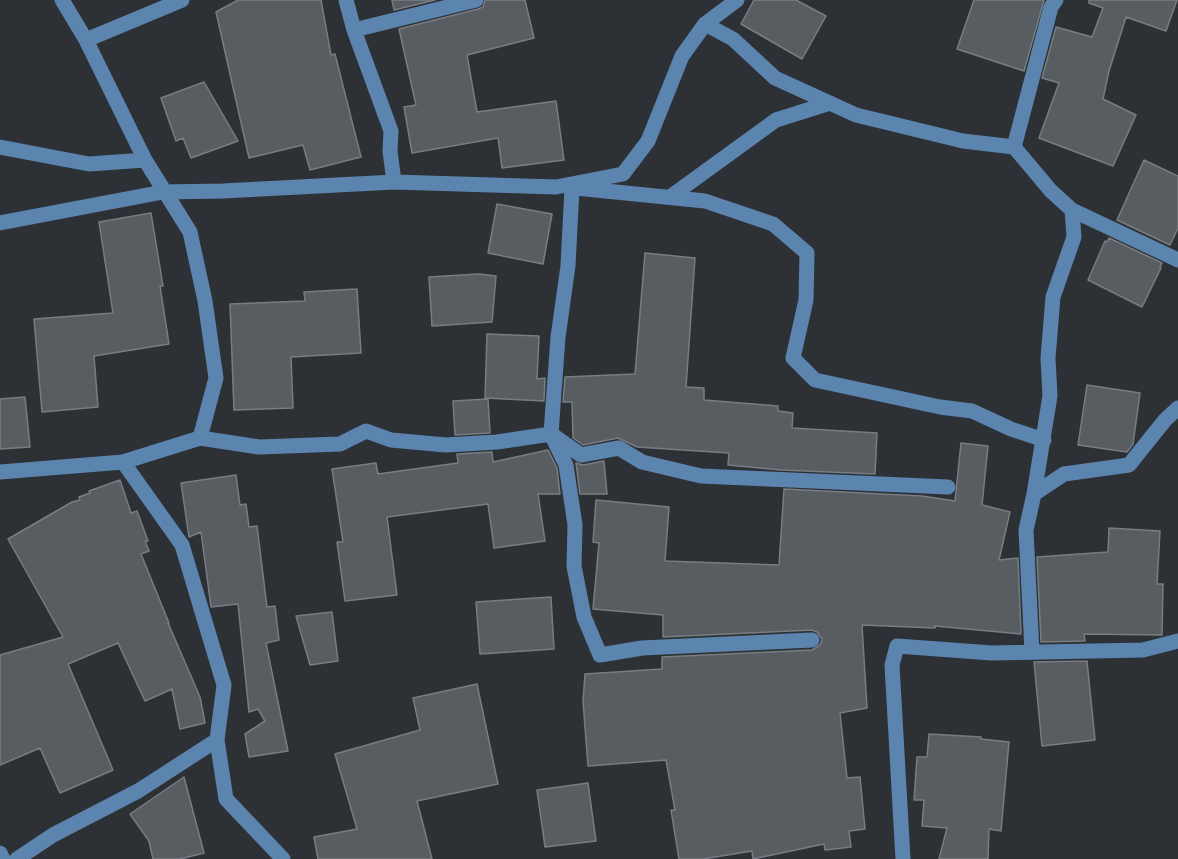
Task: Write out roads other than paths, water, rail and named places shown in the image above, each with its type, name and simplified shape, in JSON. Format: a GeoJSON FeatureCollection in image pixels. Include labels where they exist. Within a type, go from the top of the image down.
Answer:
{"type":"FeatureCollection","features":[{"type":"Feature","properties":{"kind":"street"},"geometry":{"type":"LineString","coordinates":[[62,0],[86,40],[145,160],[190,232],[205,301],[216,378],[200,438]]}},
{"type":"Feature","properties":{"kind":"street"},"geometry":{"type":"LineString","coordinates":[[86,40],[182,0]]}},
{"type":"Feature","properties":{"kind":"street"},"geometry":{"type":"LineString","coordinates":[[346,0],[354,30],[392,131],[390,151],[394,182]]}},
{"type":"Feature","properties":{"kind":"street"},"geometry":{"type":"LineString","coordinates":[[354,30],[476,0]]}},
{"type":"Feature","properties":{"kind":"street"},"geometry":{"type":"LineString","coordinates":[[564,187],[622,174],[648,141],[682,56],[705,24],[737,0]]}},
{"type":"Feature","properties":{"kind":"street"},"geometry":{"type":"LineString","coordinates":[[1014,147],[1051,8],[1056,0]]}},
{"type":"Feature","properties":{"kind":"street"},"geometry":{"type":"LineString","coordinates":[[705,24],[734,39],[775,78],[856,115],[963,141],[1014,147],[1051,191],[1072,210],[1178,260]]}},
{"type":"Feature","properties":{"kind":"street"},"geometry":{"type":"LineString","coordinates":[[670,197],[776,120],[830,103]]}},
{"type":"Feature","properties":{"kind":"street"},"geometry":{"type":"LineString","coordinates":[[0,147],[89,164],[145,160]]}},
{"type":"Feature","properties":{"kind":"street"},"geometry":{"type":"LineString","coordinates":[[0,223],[163,192],[394,182],[564,187],[705,201],[773,224],[807,253],[806,300],[793,358],[815,380],[940,407],[972,411],[1011,429],[1044,440]]}},
{"type":"Feature","properties":{"kind":"street"},"geometry":{"type":"LineString","coordinates":[[564,187],[568,266],[558,337],[551,434],[566,465],[575,525],[574,566],[584,617],[600,655],[642,648],[812,640]]}},
{"type":"Feature","properties":{"kind":"street"},"geometry":{"type":"LineString","coordinates":[[1032,652],[1026,530],[1044,440],[1050,396],[1048,358],[1053,297],[1074,237],[1072,210]]}},
{"type":"Feature","properties":{"kind":"street"},"geometry":{"type":"LineString","coordinates":[[1034,494],[1064,474],[1129,465],[1165,420],[1178,408]]}},
{"type":"Feature","properties":{"kind":"street"},"geometry":{"type":"LineString","coordinates":[[0,472],[123,462],[200,438],[259,447],[340,444],[366,430],[391,440],[446,445],[497,442],[551,434],[581,455],[619,448],[642,462],[701,476],[948,487]]}},
{"type":"Feature","properties":{"kind":"street"},"geometry":{"type":"LineString","coordinates":[[123,462],[182,544],[224,685],[217,740],[226,799],[283,859]]}},
{"type":"Feature","properties":{"kind":"street"},"geometry":{"type":"LineString","coordinates":[[901,859],[892,665],[897,646],[1032,652],[1143,650],[1178,642]]}},
{"type":"Feature","properties":{"kind":"street"},"geometry":{"type":"LineString","coordinates":[[17,859],[53,835],[138,791],[217,740]]}},
{"type":"Feature","properties":{"kind":"street"},"geometry":{"type":"LineString","coordinates":[[0,852],[3,859]]}}]}
